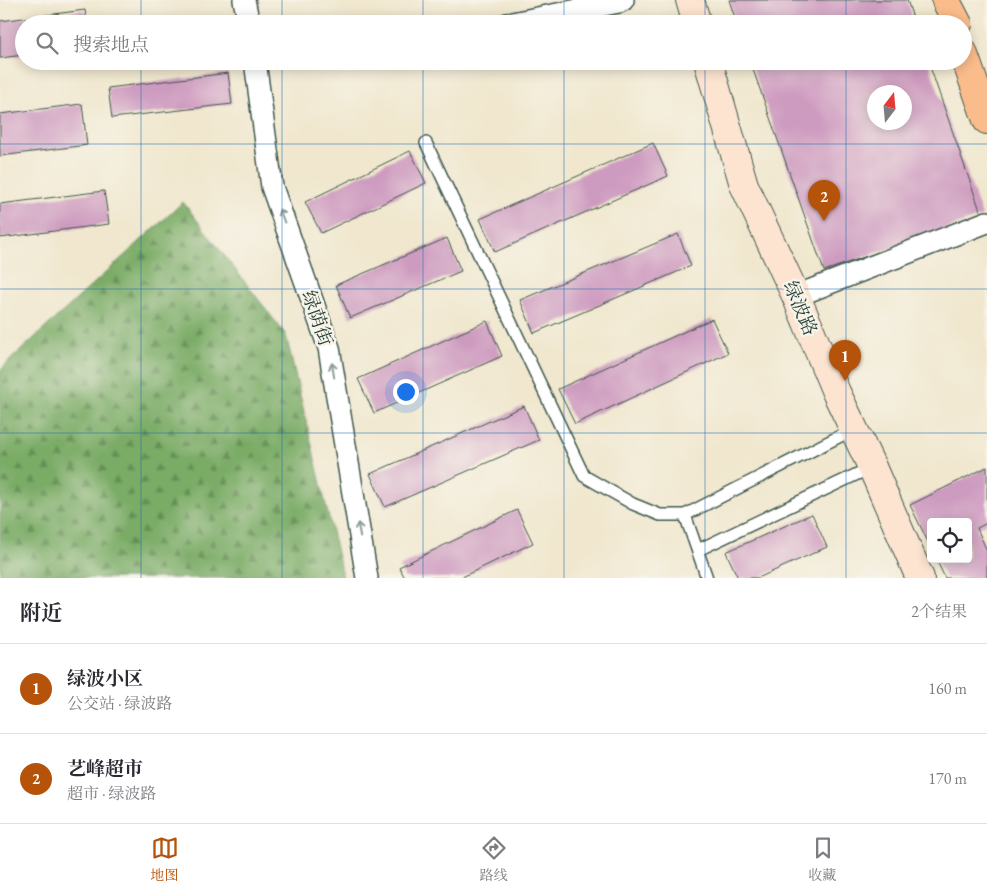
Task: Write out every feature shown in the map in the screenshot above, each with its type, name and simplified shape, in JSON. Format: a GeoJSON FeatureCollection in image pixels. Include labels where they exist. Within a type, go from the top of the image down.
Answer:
{"type":"FeatureCollection","features":[{"type":"Feature","properties":{"kind":"highway"},"geometry":{"type":"LineString","coordinates":[[972,48],[987,75]]}},
{"type":"Feature","properties":{"kind":"highway"},"geometry":{"type":"LineString","coordinates":[[969,70],[987,120]]}},
{"type":"Feature","properties":{"kind":"street"},"geometry":{"type":"LineString","coordinates":[[244,0],[247,15]]}},
{"type":"Feature","properties":{"kind":"street"},"geometry":{"type":"LineString","coordinates":[[553,15],[623,0]]}},
{"type":"Feature","properties":{"kind":"street"},"geometry":{"type":"LineString","coordinates":[[690,0],[694,15]]}},
{"type":"Feature","properties":{"kind":"street","name":"绿荫街"},"geometry":{"type":"LineString","coordinates":[[256,70],[272,187],[329,348],[367,578]]}},
{"type":"Feature","properties":{"kind":"street","name":"绿波路"},"geometry":{"type":"LineString","coordinates":[[711,70],[744,185],[796,296],[836,392],[872,468],[920,578]]}},
{"type":"Feature","properties":{"kind":"street"},"geometry":{"type":"LineString","coordinates":[[796,296],[987,222]]}},
{"type":"Feature","properties":{"kind":"lane"},"geometry":{"type":"LineString","coordinates":[[426,143],[584,476],[633,504],[660,515],[685,515],[854,429]]}},
{"type":"Feature","properties":{"kind":"lane"},"geometry":{"type":"LineString","coordinates":[[698,550],[872,468]]}},
{"type":"Feature","properties":{"kind":"lane"},"geometry":{"type":"LineString","coordinates":[[685,515],[707,578]]}},
{"type":"Feature","properties":{"kind":"green space"},"geometry":{"type":"Polygon","coordinates":[[[183,202],[286,335],[343,578],[0,578],[0,371],[183,202]]]}},
{"type":"Feature","properties":{"kind":"building"},"geometry":{"type":"Polygon","coordinates":[[[729,0],[907,0],[912,15],[734,15],[729,0]]]}},
{"type":"Feature","properties":{"kind":"building"},"geometry":{"type":"Polygon","coordinates":[[[85,10],[86,15],[46,15],[85,10]]]}},
{"type":"Feature","properties":{"kind":"building"},"geometry":{"type":"Polygon","coordinates":[[[15,19],[15,56],[0,58],[0,21],[15,19]]]}},
{"type":"Feature","properties":{"kind":"building"},"geometry":{"type":"Polygon","coordinates":[[[753,70],[931,70],[982,216],[824,271],[753,70]]]}},
{"type":"Feature","properties":{"kind":"building"},"geometry":{"type":"Polygon","coordinates":[[[228,73],[232,104],[112,118],[108,88],[228,73]]]}},
{"type":"Feature","properties":{"kind":"building"},"geometry":{"type":"Polygon","coordinates":[[[82,104],[87,145],[0,156],[0,114],[82,104]]]}},
{"type":"Feature","properties":{"kind":"building"},"geometry":{"type":"Polygon","coordinates":[[[653,143],[668,176],[495,252],[480,219],[653,143]]]}},
{"type":"Feature","properties":{"kind":"building"},"geometry":{"type":"Polygon","coordinates":[[[410,151],[426,183],[321,233],[305,202],[410,151]]]}},
{"type":"Feature","properties":{"kind":"building"},"geometry":{"type":"Polygon","coordinates":[[[104,191],[109,224],[0,238],[0,204],[104,191]]]}},
{"type":"Feature","properties":{"kind":"building"},"geometry":{"type":"Polygon","coordinates":[[[678,234],[691,266],[534,333],[520,300],[678,234]]]}},
{"type":"Feature","properties":{"kind":"building"},"geometry":{"type":"Polygon","coordinates":[[[447,238],[461,271],[350,318],[336,285],[447,238]]]}},
{"type":"Feature","properties":{"kind":"building"},"geometry":{"type":"Polygon","coordinates":[[[712,319],[728,353],[575,424],[558,389],[712,319]]]}},
{"type":"Feature","properties":{"kind":"building"},"geometry":{"type":"Polygon","coordinates":[[[487,321],[502,356],[374,413],[358,379],[487,321]]]}},
{"type":"Feature","properties":{"kind":"building"},"geometry":{"type":"Polygon","coordinates":[[[524,406],[539,440],[385,507],[370,474],[524,406]]]}},
{"type":"Feature","properties":{"kind":"building"},"geometry":{"type":"Polygon","coordinates":[[[987,467],[987,523],[977,528],[987,551],[987,578],[945,578],[938,563],[972,563],[972,518],[927,518],[927,540],[910,505],[987,467]]]}},
{"type":"Feature","properties":{"kind":"building"},"geometry":{"type":"Polygon","coordinates":[[[517,510],[533,543],[460,578],[405,578],[399,567],[517,510]]]}},
{"type":"Feature","properties":{"kind":"building"},"geometry":{"type":"Polygon","coordinates":[[[812,514],[827,547],[758,578],[738,578],[726,552],[812,514]]]}},
{"type":"Feature","properties":{"kind":"place","name":"艺峰超市"},"geometry":{"type":"Point","coordinates":[824,221]}},
{"type":"Feature","properties":{"kind":"place","name":"绿波小区"},"geometry":{"type":"Point","coordinates":[845,381]}}]}
